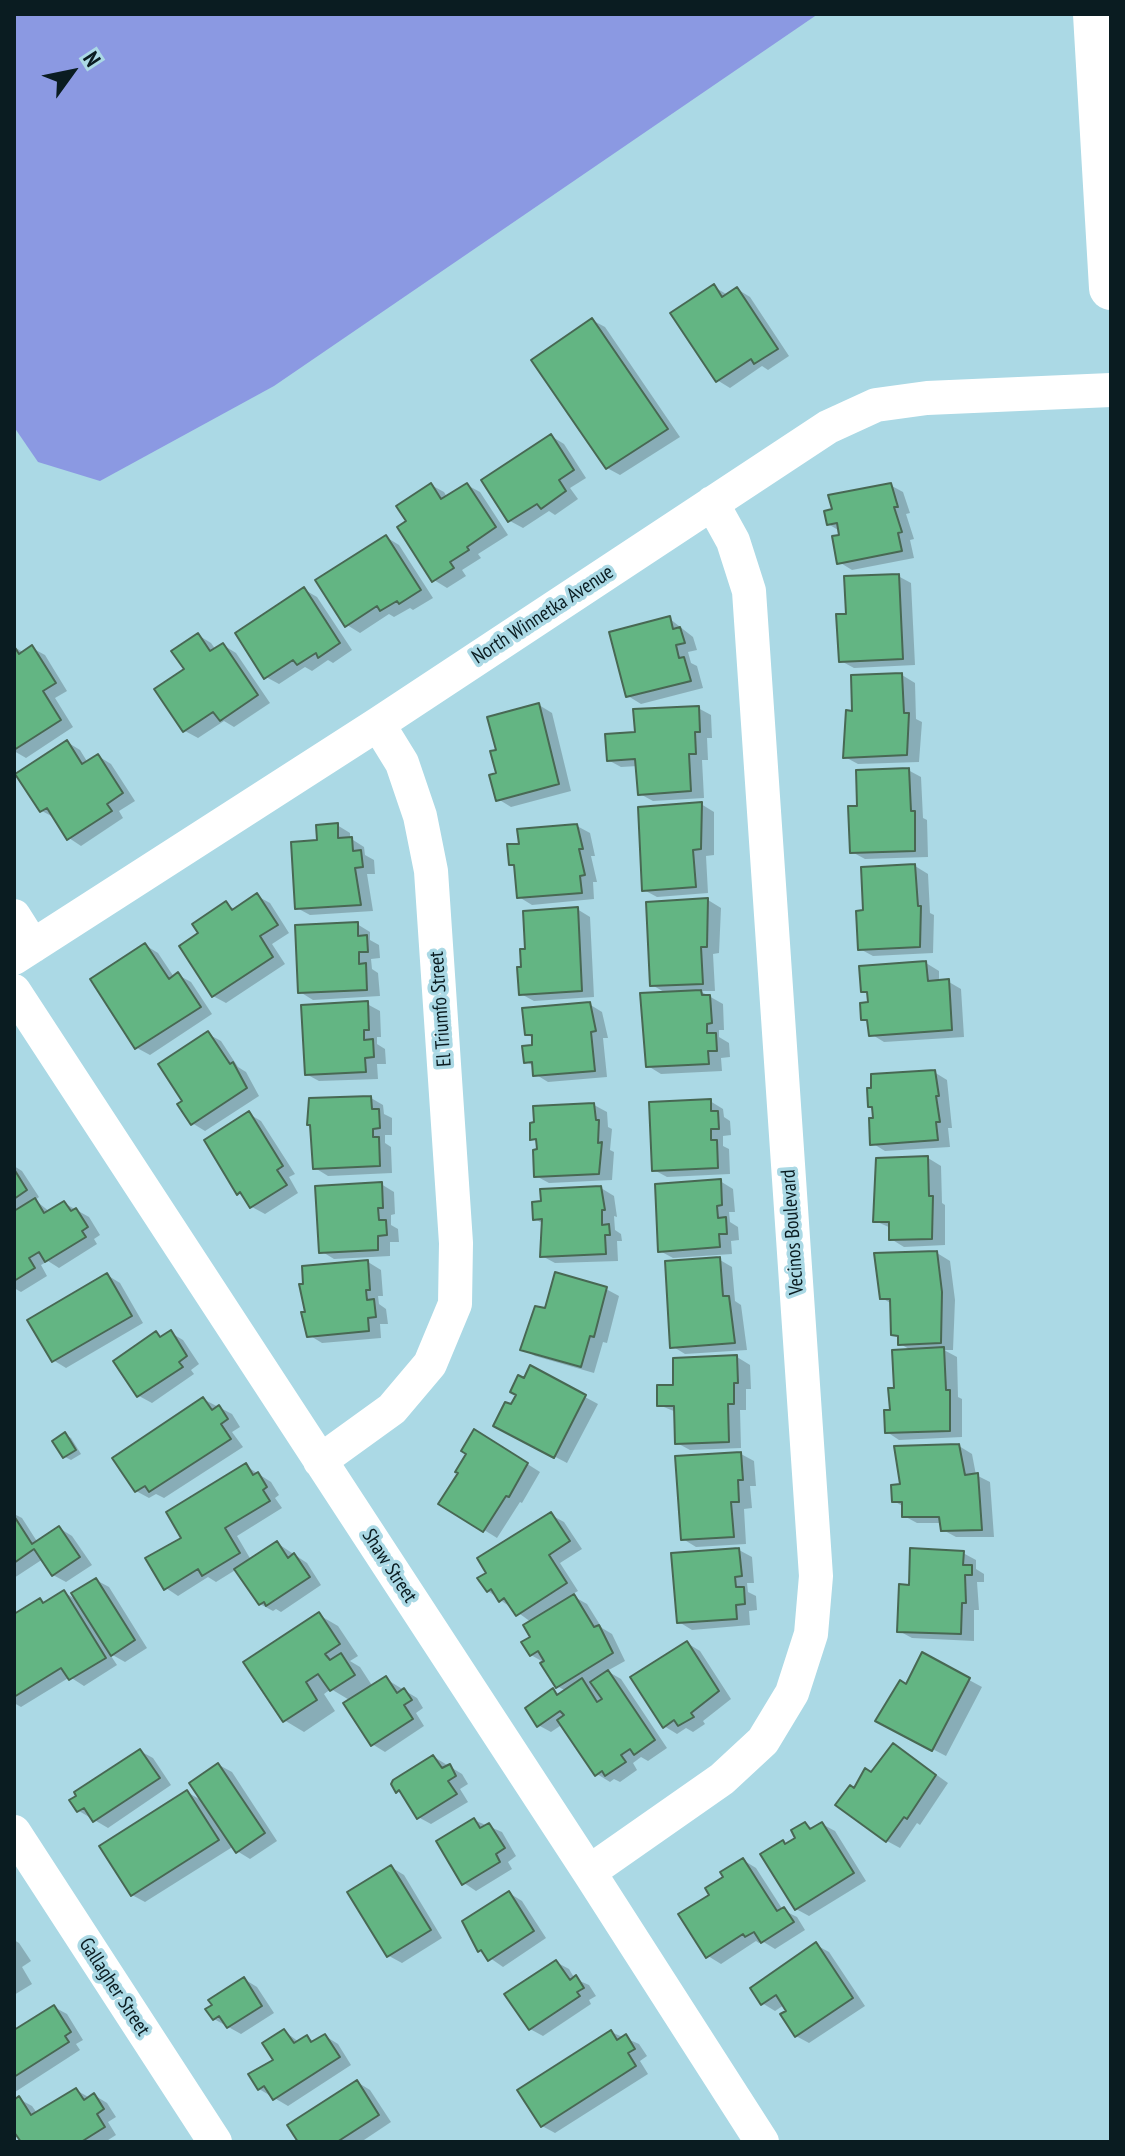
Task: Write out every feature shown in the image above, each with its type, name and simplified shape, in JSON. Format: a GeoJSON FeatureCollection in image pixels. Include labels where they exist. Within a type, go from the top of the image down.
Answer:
{"type":"FeatureCollection","features":[{"type":"Feature","properties":{"kind":"street"},"geometry":{"type":"LineString","coordinates":[[1095,14],[1111,288]]}},
{"type":"Feature","properties":{"kind":"street","name":"North Winnetka Avenue"},"geometry":{"type":"LineString","coordinates":[[24,952],[378,724],[828,427],[876,405],[927,398],[1111,390]]}},
{"type":"Feature","properties":{"kind":"street","name":"Vecinos Boulevard"},"geometry":{"type":"LineString","coordinates":[[589,1872],[722,1779],[763,1741],[792,1693],[811,1634],[816,1576],[749,591],[733,541],[712,503]]}},
{"type":"Feature","properties":{"kind":"street","name":"El Triumfo Street"},"geometry":{"type":"LineString","coordinates":[[320,1461],[392,1409],[430,1364],[455,1304],[456,1243],[431,871],[420,816],[402,763],[378,724]]}},
{"type":"Feature","properties":{"kind":"street"},"geometry":{"type":"LineString","coordinates":[[14,916],[24,952]]}},
{"type":"Feature","properties":{"kind":"street","name":"Shaw Street"},"geometry":{"type":"LineString","coordinates":[[14,991],[762,2142]]}},
{"type":"Feature","properties":{"kind":"street","name":"Gallagher Street"},"geometry":{"type":"LineString","coordinates":[[14,1832],[215,2142]]}},
{"type":"Feature","properties":{"kind":"water"},"geometry":{"type":"Polygon","coordinates":[[[14,14],[818,14],[274,386],[100,481],[38,462],[14,427],[14,14]]]}},
{"type":"Feature","properties":{"kind":"building"},"geometry":{"type":"Polygon","coordinates":[[[714,284],[722,297],[737,287],[778,349],[754,364],[751,359],[716,382],[670,313],[714,284]]]}},
{"type":"Feature","properties":{"kind":"building"},"geometry":{"type":"Polygon","coordinates":[[[592,318],[668,429],[606,469],[531,360],[592,318]]]}},
{"type":"Feature","properties":{"kind":"building"},"geometry":{"type":"Polygon","coordinates":[[[551,434],[574,470],[559,480],[566,491],[541,509],[537,504],[508,522],[481,480],[551,434]]]}},
{"type":"Feature","properties":{"kind":"building"},"geometry":{"type":"Polygon","coordinates":[[[431,483],[441,499],[467,483],[496,527],[467,547],[469,550],[450,562],[454,568],[432,582],[397,527],[406,521],[396,506],[431,483]]]}},
{"type":"Feature","properties":{"kind":"building"},"geometry":{"type":"Polygon","coordinates":[[[891,483],[898,507],[894,507],[902,532],[898,533],[902,551],[837,564],[832,536],[839,535],[837,523],[827,525],[824,511],[832,509],[828,495],[891,483]]]}},
{"type":"Feature","properties":{"kind":"building"},"geometry":{"type":"Polygon","coordinates":[[[386,535],[421,590],[399,604],[397,601],[380,611],[377,606],[345,627],[315,580],[386,535]]]}},
{"type":"Feature","properties":{"kind":"building"},"geometry":{"type":"Polygon","coordinates":[[[899,574],[903,659],[839,662],[836,614],[846,614],[844,576],[899,574]]]}},
{"type":"Feature","properties":{"kind":"building"},"geometry":{"type":"Polygon","coordinates":[[[304,587],[340,643],[318,658],[316,653],[297,665],[293,660],[264,679],[235,633],[304,587]]]}},
{"type":"Feature","properties":{"kind":"building"},"geometry":{"type":"Polygon","coordinates":[[[670,616],[673,629],[680,627],[685,643],[676,645],[679,658],[684,657],[691,681],[626,697],[609,632],[670,616]]]}},
{"type":"Feature","properties":{"kind":"building"},"geometry":{"type":"Polygon","coordinates":[[[198,633],[210,651],[223,643],[258,695],[220,721],[213,712],[183,732],[154,689],[184,669],[171,651],[198,633]]]}},
{"type":"Feature","properties":{"kind":"building"},"geometry":{"type":"Polygon","coordinates":[[[32,645],[56,683],[43,691],[61,720],[14,750],[14,646],[19,654],[32,645]]]}},
{"type":"Feature","properties":{"kind":"building"},"geometry":{"type":"Polygon","coordinates":[[[902,673],[904,713],[909,713],[907,755],[843,758],[846,710],[852,711],[851,675],[902,673]]]}},
{"type":"Feature","properties":{"kind":"building"},"geometry":{"type":"Polygon","coordinates":[[[539,703],[559,784],[496,801],[489,775],[496,773],[490,751],[496,750],[487,717],[539,703]]]}},
{"type":"Feature","properties":{"kind":"building"},"geometry":{"type":"Polygon","coordinates":[[[699,706],[700,732],[695,732],[696,754],[689,754],[691,791],[638,795],[635,759],[607,761],[605,734],[635,732],[633,709],[699,706]]]}},
{"type":"Feature","properties":{"kind":"building"},"geometry":{"type":"Polygon","coordinates":[[[67,740],[82,764],[98,754],[123,793],[107,804],[112,811],[67,840],[47,808],[40,812],[15,774],[67,740]]]}},
{"type":"Feature","properties":{"kind":"building"},"geometry":{"type":"Polygon","coordinates":[[[909,768],[911,811],[915,811],[915,851],[850,853],[848,806],[857,806],[856,770],[909,768]]]}},
{"type":"Feature","properties":{"kind":"building"},"geometry":{"type":"Polygon","coordinates":[[[702,802],[701,849],[693,850],[696,887],[642,891],[638,807],[702,802]]]}},
{"type":"Feature","properties":{"kind":"building"},"geometry":{"type":"Polygon","coordinates":[[[338,823],[338,838],[352,837],[353,851],[361,850],[363,867],[355,868],[361,905],[295,909],[291,842],[317,840],[316,825],[338,823]]]}},
{"type":"Feature","properties":{"kind":"building"},"geometry":{"type":"Polygon","coordinates":[[[577,824],[585,875],[580,876],[582,893],[517,898],[514,865],[509,865],[507,844],[519,844],[517,829],[577,824]]]}},
{"type":"Feature","properties":{"kind":"building"},"geometry":{"type":"Polygon","coordinates":[[[915,864],[918,906],[921,906],[920,947],[858,950],[856,911],[863,910],[861,867],[915,864]]]}},
{"type":"Feature","properties":{"kind":"building"},"geometry":{"type":"Polygon","coordinates":[[[257,893],[278,925],[260,936],[273,957],[212,997],[179,946],[198,933],[192,924],[226,901],[232,910],[257,893]]]}},
{"type":"Feature","properties":{"kind":"building"},"geometry":{"type":"Polygon","coordinates":[[[708,898],[707,947],[701,947],[703,984],[650,986],[646,902],[708,898]]]}},
{"type":"Feature","properties":{"kind":"building"},"geometry":{"type":"Polygon","coordinates":[[[578,907],[582,991],[519,995],[517,967],[521,967],[520,949],[525,949],[523,911],[578,907]]]}},
{"type":"Feature","properties":{"kind":"building"},"geometry":{"type":"Polygon","coordinates":[[[358,922],[358,936],[367,935],[368,952],[359,952],[359,964],[366,963],[367,990],[298,993],[295,925],[358,922]]]}},
{"type":"Feature","properties":{"kind":"building"},"geometry":{"type":"Polygon","coordinates":[[[145,943],[169,979],[178,972],[201,1007],[135,1049],[90,979],[145,943]]]}},
{"type":"Feature","properties":{"kind":"building"},"geometry":{"type":"Polygon","coordinates":[[[926,961],[928,981],[949,979],[952,1030],[869,1036],[867,1020],[861,1020],[860,1003],[868,1002],[867,992],[861,992],[859,966],[926,961]]]}},
{"type":"Feature","properties":{"kind":"building"},"geometry":{"type":"Polygon","coordinates":[[[701,990],[702,995],[710,995],[712,1023],[707,1024],[707,1033],[716,1033],[717,1051],[708,1051],[709,1064],[646,1067],[640,993],[701,990]]]}},
{"type":"Feature","properties":{"kind":"building"},"geometry":{"type":"Polygon","coordinates":[[[368,1001],[369,1030],[364,1030],[364,1040],[373,1039],[374,1057],[365,1058],[366,1072],[305,1075],[301,1005],[368,1001]]]}},
{"type":"Feature","properties":{"kind":"building"},"geometry":{"type":"Polygon","coordinates":[[[590,1002],[596,1031],[591,1032],[595,1071],[533,1076],[532,1062],[524,1063],[522,1046],[532,1045],[532,1035],[525,1035],[522,1008],[590,1002]]]}},
{"type":"Feature","properties":{"kind":"building"},"geometry":{"type":"Polygon","coordinates":[[[208,1031],[230,1064],[233,1062],[247,1088],[191,1125],[177,1104],[182,1101],[158,1064],[208,1031]]]}},
{"type":"Feature","properties":{"kind":"building"},"geometry":{"type":"Polygon","coordinates":[[[935,1070],[939,1096],[936,1096],[940,1122],[936,1122],[938,1140],[870,1145],[869,1118],[873,1118],[872,1107],[868,1107],[867,1088],[871,1088],[871,1074],[935,1070]]]}},
{"type":"Feature","properties":{"kind":"building"},"geometry":{"type":"Polygon","coordinates":[[[371,1096],[372,1109],[379,1109],[380,1128],[373,1129],[373,1137],[379,1137],[380,1166],[313,1169],[310,1125],[307,1125],[309,1098],[371,1096]]]}},
{"type":"Feature","properties":{"kind":"building"},"geometry":{"type":"Polygon","coordinates":[[[711,1099],[711,1111],[718,1111],[719,1129],[711,1129],[711,1140],[717,1140],[718,1168],[652,1171],[649,1102],[711,1099]]]}},
{"type":"Feature","properties":{"kind":"building"},"geometry":{"type":"Polygon","coordinates":[[[594,1103],[596,1120],[599,1120],[598,1143],[602,1142],[599,1174],[534,1177],[533,1150],[537,1149],[536,1139],[530,1140],[530,1123],[534,1122],[533,1106],[594,1103]]]}},
{"type":"Feature","properties":{"kind":"building"},"geometry":{"type":"Polygon","coordinates":[[[249,1111],[283,1166],[277,1170],[287,1185],[250,1208],[240,1192],[237,1195],[204,1140],[249,1111]]]}},
{"type":"Feature","properties":{"kind":"building"},"geometry":{"type":"Polygon","coordinates":[[[928,1156],[929,1196],[933,1196],[932,1239],[889,1240],[889,1222],[873,1222],[876,1158],[928,1156]]]}},
{"type":"Feature","properties":{"kind":"building"},"geometry":{"type":"Polygon","coordinates":[[[14,1169],[27,1190],[14,1199],[14,1169]]]}},
{"type":"Feature","properties":{"kind":"building"},"geometry":{"type":"Polygon","coordinates":[[[721,1179],[722,1205],[717,1206],[718,1218],[726,1217],[727,1234],[719,1234],[720,1247],[658,1252],[655,1184],[721,1179]]]}},
{"type":"Feature","properties":{"kind":"building"},"geometry":{"type":"Polygon","coordinates":[[[382,1182],[383,1208],[378,1208],[379,1220],[386,1220],[387,1235],[378,1236],[378,1250],[319,1253],[315,1186],[382,1182]]]}},
{"type":"Feature","properties":{"kind":"building"},"geometry":{"type":"Polygon","coordinates":[[[601,1186],[605,1210],[602,1210],[602,1225],[609,1224],[610,1235],[605,1235],[606,1254],[540,1257],[542,1219],[533,1220],[532,1202],[541,1201],[540,1189],[601,1186]]]}},
{"type":"Feature","properties":{"kind":"building"},"geometry":{"type":"Polygon","coordinates":[[[35,1198],[44,1213],[64,1201],[71,1211],[76,1208],[88,1227],[82,1231],[86,1237],[45,1262],[39,1252],[29,1258],[35,1268],[14,1281],[14,1211],[35,1198]]]}},
{"type":"Feature","properties":{"kind":"building"},"geometry":{"type":"Polygon","coordinates":[[[937,1251],[942,1292],[941,1343],[898,1345],[898,1336],[891,1335],[890,1299],[880,1299],[874,1253],[937,1251]]]}},
{"type":"Feature","properties":{"kind":"building"},"geometry":{"type":"Polygon","coordinates":[[[720,1257],[723,1296],[729,1296],[735,1343],[670,1348],[665,1261],[720,1257]]]}},
{"type":"Feature","properties":{"kind":"building"},"geometry":{"type":"Polygon","coordinates":[[[368,1260],[370,1290],[366,1290],[367,1300],[374,1299],[376,1317],[368,1318],[369,1331],[307,1337],[299,1284],[303,1284],[302,1266],[368,1260]]]}},
{"type":"Feature","properties":{"kind":"building"},"geometry":{"type":"Polygon","coordinates":[[[555,1272],[607,1287],[594,1337],[590,1336],[581,1367],[520,1350],[535,1306],[545,1308],[555,1272]]]}},
{"type":"Feature","properties":{"kind":"building"},"geometry":{"type":"Polygon","coordinates":[[[107,1273],[132,1316],[52,1362],[27,1320],[107,1273]]]}},
{"type":"Feature","properties":{"kind":"building"},"geometry":{"type":"Polygon","coordinates":[[[171,1330],[187,1356],[179,1362],[183,1367],[137,1397],[113,1361],[156,1331],[160,1337],[171,1330]]]}},
{"type":"Feature","properties":{"kind":"building"},"geometry":{"type":"Polygon","coordinates":[[[944,1347],[946,1390],[950,1390],[950,1431],[885,1433],[884,1410],[890,1410],[888,1388],[894,1388],[892,1350],[944,1347]]]}},
{"type":"Feature","properties":{"kind":"building"},"geometry":{"type":"Polygon","coordinates":[[[737,1355],[738,1383],[734,1383],[734,1404],[728,1404],[729,1442],[675,1444],[674,1406],[657,1406],[657,1385],[673,1385],[673,1358],[737,1355]]]}},
{"type":"Feature","properties":{"kind":"building"},"geometry":{"type":"Polygon","coordinates":[[[530,1365],[586,1395],[554,1458],[493,1426],[505,1402],[511,1404],[516,1395],[510,1392],[518,1375],[524,1378],[530,1365]]]}},
{"type":"Feature","properties":{"kind":"building"},"geometry":{"type":"Polygon","coordinates":[[[203,1397],[212,1410],[219,1405],[228,1419],[221,1424],[231,1439],[149,1492],[145,1486],[135,1492],[112,1458],[203,1397]]]}},
{"type":"Feature","properties":{"kind":"building"},"geometry":{"type":"Polygon","coordinates":[[[474,1429],[528,1463],[509,1497],[506,1496],[483,1532],[438,1504],[458,1473],[455,1472],[466,1454],[461,1451],[474,1429]]]}},
{"type":"Feature","properties":{"kind":"building"},"geometry":{"type":"Polygon","coordinates":[[[65,1432],[76,1450],[63,1458],[52,1441],[65,1432]]]}},
{"type":"Feature","properties":{"kind":"building"},"geometry":{"type":"Polygon","coordinates":[[[959,1444],[965,1475],[978,1473],[982,1530],[941,1531],[939,1517],[902,1517],[902,1502],[892,1502],[891,1485],[900,1484],[894,1446],[959,1444]]]}},
{"type":"Feature","properties":{"kind":"building"},"geometry":{"type":"Polygon","coordinates":[[[741,1452],[743,1480],[738,1480],[739,1502],[731,1502],[734,1537],[681,1540],[675,1456],[741,1452]]]}},
{"type":"Feature","properties":{"kind":"building"},"geometry":{"type":"Polygon","coordinates":[[[246,1463],[253,1475],[258,1472],[267,1487],[263,1490],[270,1501],[225,1528],[240,1553],[202,1576],[198,1569],[164,1590],[145,1558],[181,1538],[166,1512],[246,1463]]]}},
{"type":"Feature","properties":{"kind":"building"},"geometry":{"type":"Polygon","coordinates":[[[551,1512],[570,1541],[549,1555],[567,1583],[516,1616],[504,1598],[499,1602],[491,1589],[487,1592],[477,1578],[486,1573],[477,1558],[551,1512]]]}},
{"type":"Feature","properties":{"kind":"building"},"geometry":{"type":"Polygon","coordinates":[[[14,1516],[32,1544],[59,1526],[80,1557],[52,1576],[34,1549],[14,1563],[14,1516]]]}},
{"type":"Feature","properties":{"kind":"building"},"geometry":{"type":"Polygon","coordinates":[[[277,1541],[288,1558],[294,1553],[310,1577],[266,1606],[264,1602],[259,1605],[234,1569],[277,1541]]]}},
{"type":"Feature","properties":{"kind":"building"},"geometry":{"type":"Polygon","coordinates":[[[739,1548],[742,1576],[735,1577],[736,1587],[744,1587],[745,1604],[736,1605],[737,1619],[677,1623],[671,1553],[739,1548]]]}},
{"type":"Feature","properties":{"kind":"building"},"geometry":{"type":"Polygon","coordinates":[[[910,1548],[964,1551],[963,1565],[972,1565],[972,1575],[965,1575],[966,1603],[962,1603],[961,1634],[897,1632],[899,1584],[909,1585],[910,1548]]]}},
{"type":"Feature","properties":{"kind":"building"},"geometry":{"type":"Polygon","coordinates":[[[96,1578],[135,1640],[111,1656],[71,1593],[96,1578]]]}},
{"type":"Feature","properties":{"kind":"building"},"geometry":{"type":"Polygon","coordinates":[[[64,1590],[106,1658],[69,1680],[61,1668],[14,1697],[14,1614],[40,1598],[43,1603],[64,1590]]]}},
{"type":"Feature","properties":{"kind":"building"},"geometry":{"type":"Polygon","coordinates":[[[574,1594],[594,1627],[599,1625],[613,1653],[556,1688],[540,1663],[544,1661],[538,1651],[530,1656],[521,1642],[530,1637],[523,1625],[574,1594]]]}},
{"type":"Feature","properties":{"kind":"building"},"geometry":{"type":"Polygon","coordinates":[[[319,1612],[340,1644],[325,1654],[330,1660],[341,1653],[355,1675],[330,1691],[318,1674],[306,1682],[317,1700],[283,1722],[243,1662],[319,1612]]]}},
{"type":"Feature","properties":{"kind":"building"},"geometry":{"type":"Polygon","coordinates":[[[687,1641],[719,1691],[691,1713],[694,1717],[678,1726],[674,1720],[663,1728],[630,1677],[687,1641]]]}},
{"type":"Feature","properties":{"kind":"building"},"geometry":{"type":"Polygon","coordinates":[[[922,1652],[970,1678],[932,1751],[875,1721],[900,1680],[906,1684],[922,1652]]]}},
{"type":"Feature","properties":{"kind":"building"},"geometry":{"type":"Polygon","coordinates":[[[608,1670],[655,1740],[634,1755],[630,1749],[621,1755],[626,1762],[605,1776],[602,1771],[595,1776],[557,1720],[564,1715],[560,1711],[537,1727],[525,1708],[553,1688],[557,1695],[582,1678],[597,1702],[602,1699],[590,1682],[608,1670]]]}},
{"type":"Feature","properties":{"kind":"building"},"geometry":{"type":"Polygon","coordinates":[[[386,1676],[397,1693],[404,1688],[412,1700],[404,1705],[413,1719],[371,1746],[343,1703],[386,1676]]]}},
{"type":"Feature","properties":{"kind":"building"},"geometry":{"type":"Polygon","coordinates":[[[893,1743],[936,1775],[907,1819],[904,1817],[886,1842],[835,1805],[850,1785],[854,1788],[865,1768],[871,1772],[893,1743]]]}},
{"type":"Feature","properties":{"kind":"building"},"geometry":{"type":"Polygon","coordinates":[[[140,1749],[160,1778],[93,1822],[84,1808],[77,1812],[69,1800],[76,1796],[74,1792],[140,1749]]]}},
{"type":"Feature","properties":{"kind":"building"},"geometry":{"type":"Polygon","coordinates":[[[433,1755],[442,1768],[450,1764],[456,1776],[448,1781],[457,1794],[417,1819],[399,1790],[396,1793],[391,1784],[433,1755]]]}},
{"type":"Feature","properties":{"kind":"building"},"geometry":{"type":"Polygon","coordinates":[[[218,1763],[265,1833],[236,1853],[189,1783],[218,1763]]]}},
{"type":"Feature","properties":{"kind":"building"},"geometry":{"type":"Polygon","coordinates":[[[187,1790],[219,1840],[131,1896],[99,1846],[187,1790]]]}},
{"type":"Feature","properties":{"kind":"building"},"geometry":{"type":"Polygon","coordinates":[[[474,1818],[480,1828],[489,1823],[505,1848],[496,1854],[500,1862],[462,1885],[436,1841],[474,1818]]]}},
{"type":"Feature","properties":{"kind":"building"},"geometry":{"type":"Polygon","coordinates":[[[805,1822],[810,1829],[822,1822],[854,1873],[795,1910],[760,1854],[783,1840],[785,1844],[795,1838],[791,1830],[805,1822]]]}},
{"type":"Feature","properties":{"kind":"building"},"geometry":{"type":"Polygon","coordinates":[[[743,1858],[777,1911],[784,1907],[794,1922],[761,1943],[754,1932],[745,1937],[743,1934],[706,1958],[678,1914],[709,1895],[705,1888],[723,1877],[720,1872],[743,1858]]]}},
{"type":"Feature","properties":{"kind":"building"},"geometry":{"type":"Polygon","coordinates":[[[391,1865],[431,1930],[387,1957],[347,1892],[391,1865]]]}},
{"type":"Feature","properties":{"kind":"building"},"geometry":{"type":"Polygon","coordinates":[[[509,1891],[534,1931],[488,1961],[481,1950],[478,1952],[462,1921],[509,1891]]]}},
{"type":"Feature","properties":{"kind":"building"},"geometry":{"type":"Polygon","coordinates":[[[816,1942],[853,1998],[795,2037],[780,2014],[786,2011],[776,1995],[761,2005],[750,1988],[816,1942]]]}},
{"type":"Feature","properties":{"kind":"building"},"geometry":{"type":"Polygon","coordinates":[[[556,1960],[570,1980],[576,1975],[584,1988],[577,1992],[580,1996],[529,2030],[504,1994],[556,1960]]]}},
{"type":"Feature","properties":{"kind":"building"},"geometry":{"type":"Polygon","coordinates":[[[244,1977],[262,2006],[227,2028],[219,2016],[213,2020],[205,2009],[212,2005],[208,2000],[244,1977]]]}},
{"type":"Feature","properties":{"kind":"building"},"geometry":{"type":"Polygon","coordinates":[[[54,2005],[71,2032],[65,2036],[69,2042],[14,2077],[14,2030],[54,2005]]]}},
{"type":"Feature","properties":{"kind":"building"},"geometry":{"type":"Polygon","coordinates":[[[284,2029],[294,2043],[307,2035],[311,2042],[325,2034],[340,2057],[273,2100],[264,2086],[258,2090],[248,2074],[273,2060],[262,2043],[284,2029]]]}},
{"type":"Feature","properties":{"kind":"building"},"geometry":{"type":"Polygon","coordinates":[[[611,2030],[617,2040],[626,2034],[635,2049],[628,2053],[636,2066],[541,2127],[517,2090],[611,2030]]]}},
{"type":"Feature","properties":{"kind":"building"},"geometry":{"type":"Polygon","coordinates":[[[357,2080],[379,2115],[337,2142],[298,2142],[287,2125],[357,2080]]]}},
{"type":"Feature","properties":{"kind":"building"},"geometry":{"type":"Polygon","coordinates":[[[76,2088],[84,2100],[94,2093],[104,2109],[97,2114],[105,2127],[81,2142],[21,2142],[14,2132],[14,2100],[19,2096],[31,2115],[76,2088]]]}}]}
